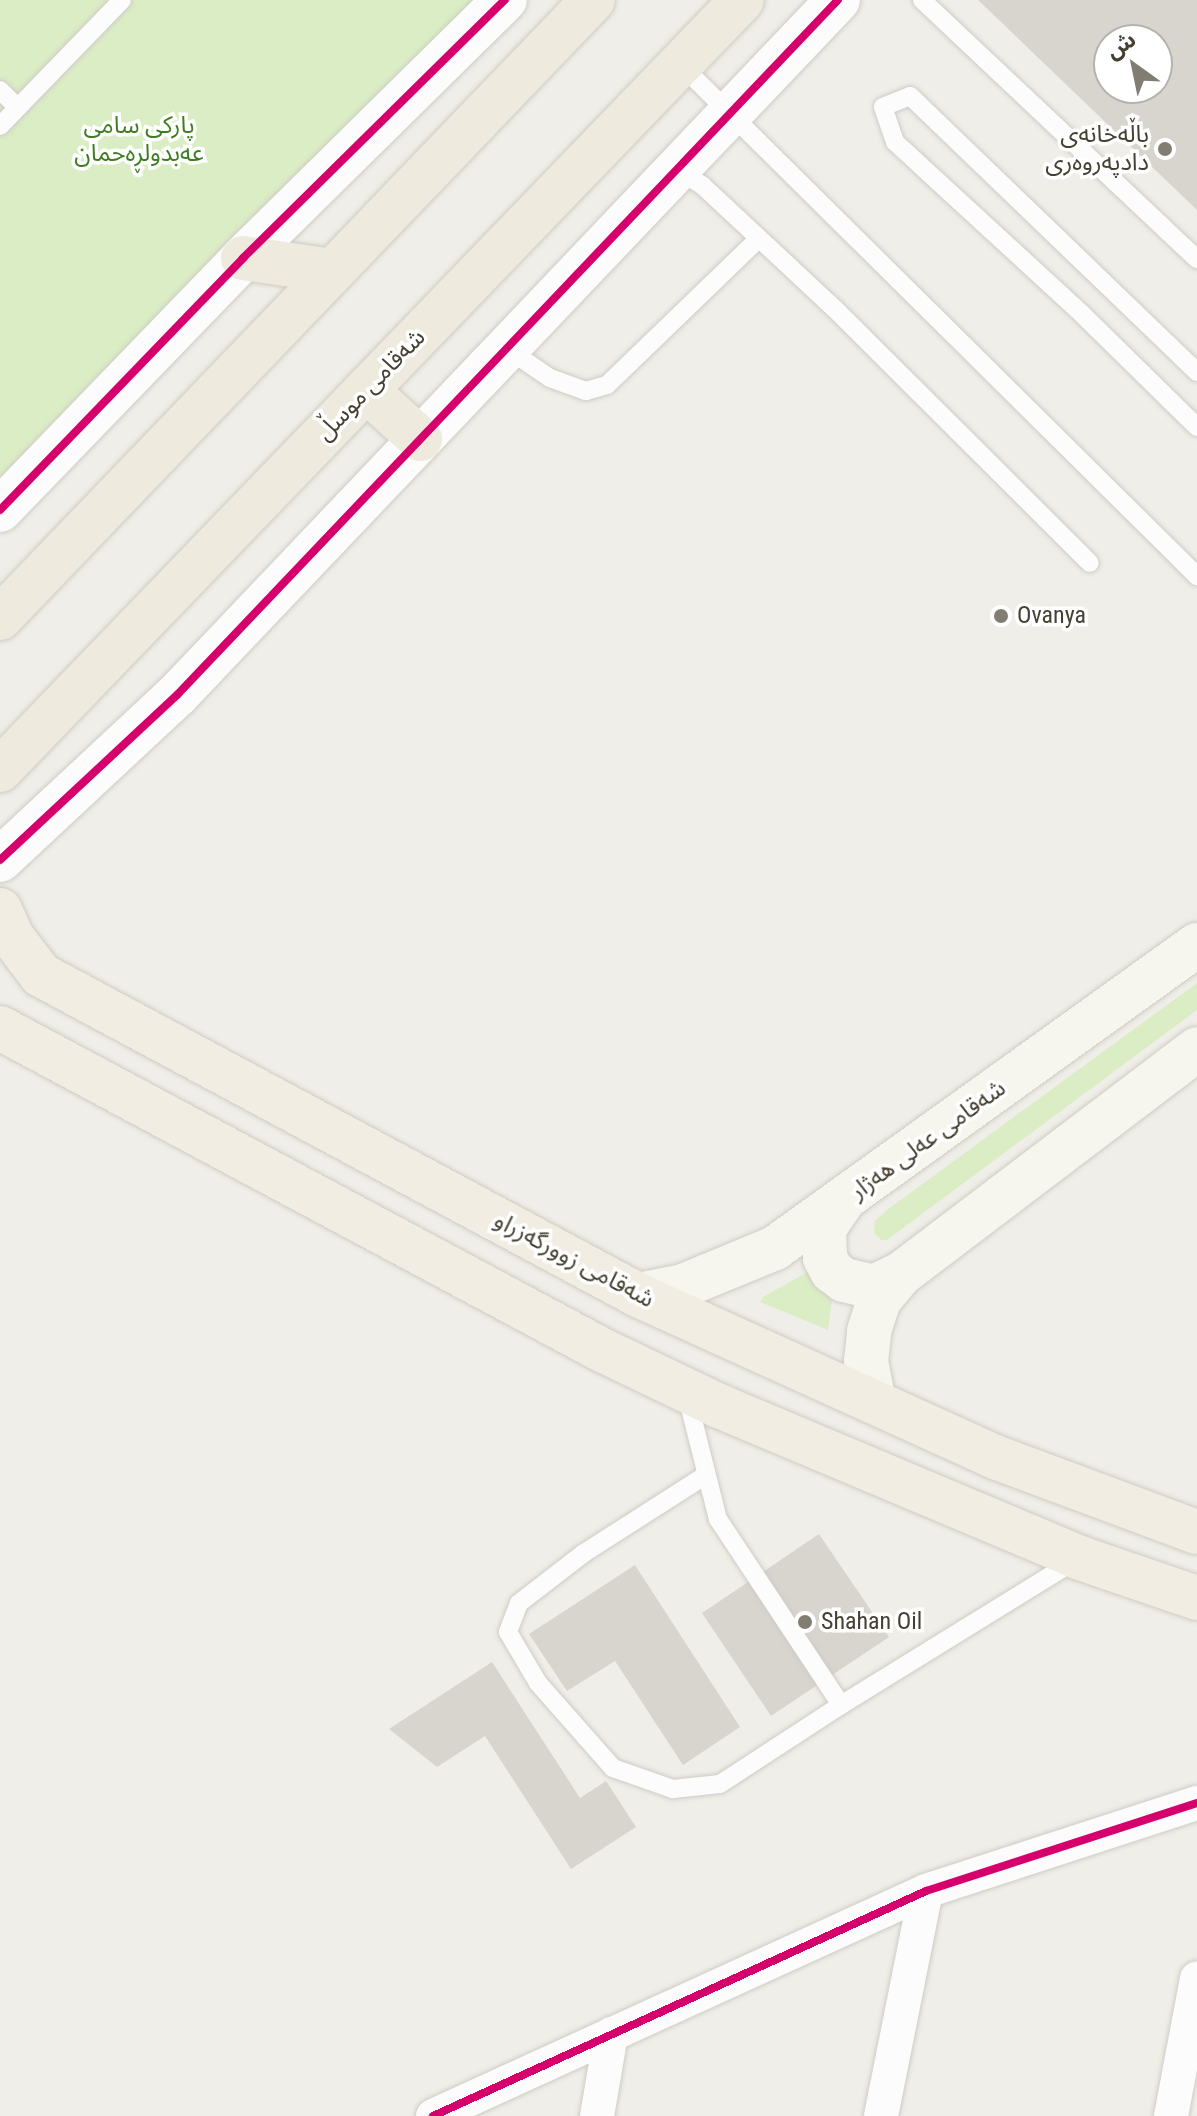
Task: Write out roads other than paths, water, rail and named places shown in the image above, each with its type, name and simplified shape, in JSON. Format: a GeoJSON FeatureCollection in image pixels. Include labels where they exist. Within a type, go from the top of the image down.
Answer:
{"type":"FeatureCollection","features":[{"type":"Feature","properties":{"kind":"highway"},"geometry":{"type":"LineString","coordinates":[[0,618],[593,0]]}},
{"type":"Feature","properties":{"kind":"highway","name":"شەقامی موسڵ"},"geometry":{"type":"LineString","coordinates":[[0,770],[742,0]]}},
{"type":"Feature","properties":{"kind":"highway"},"geometry":{"type":"LineString","coordinates":[[243,258],[333,271]]}},
{"type":"Feature","properties":{"kind":"highway"},"geometry":{"type":"LineString","coordinates":[[366,390],[420,439]]}},
{"type":"Feature","properties":{"kind":"main road","name":"شەقامی زوورگەزراو"},"geometry":{"type":"LineString","coordinates":[[0,910],[12,937],[41,975],[638,1295],[995,1457],[1197,1532]]}},
{"type":"Feature","properties":{"kind":"main road","name":"شەقامی عەلی هەژار"},"geometry":{"type":"LineString","coordinates":[[638,1295],[683,1286],[775,1248],[1197,945]]}},
{"type":"Feature","properties":{"kind":"main road"},"geometry":{"type":"LineString","coordinates":[[0,961],[41,975]]}},
{"type":"Feature","properties":{"kind":"main road"},"geometry":{"type":"LineString","coordinates":[[0,1028],[564,1330],[685,1389],[846,1462],[1080,1558],[1197,1598]]}},
{"type":"Feature","properties":{"kind":"main road"},"geometry":{"type":"LineString","coordinates":[[842,1202],[824,1229],[825,1258],[832,1271],[844,1280],[874,1287],[901,1274],[1197,1049]]}},
{"type":"Feature","properties":{"kind":"main road"},"geometry":{"type":"LineString","coordinates":[[874,1402],[866,1362],[869,1331],[879,1300],[901,1274]]}},
{"type":"Feature","properties":{"kind":"street"},"geometry":{"type":"LineString","coordinates":[[0,510],[243,258],[505,0]]}},
{"type":"Feature","properties":{"kind":"street"},"geometry":{"type":"LineString","coordinates":[[0,860],[177,695],[838,0]]}},
{"type":"Feature","properties":{"kind":"street"},"geometry":{"type":"LineString","coordinates":[[433,2116],[926,1891],[1197,1803]]}},
{"type":"Feature","properties":{"kind":"street"},"geometry":{"type":"LineString","coordinates":[[881,2116],[926,1891]]}},
{"type":"Feature","properties":{"kind":"street"},"geometry":{"type":"LineString","coordinates":[[1171,2116],[1197,1978]]}},
{"type":"Feature","properties":{"kind":"street"},"geometry":{"type":"LineString","coordinates":[[597,2116],[611,2034]]}},
{"type":"Feature","properties":{"kind":"lane"},"geometry":{"type":"LineString","coordinates":[[0,126],[122,0]]}},
{"type":"Feature","properties":{"kind":"lane"},"geometry":{"type":"LineString","coordinates":[[922,0],[1197,259]]}},
{"type":"Feature","properties":{"kind":"lane"},"geometry":{"type":"LineString","coordinates":[[680,64],[1197,576]]}},
{"type":"Feature","properties":{"kind":"lane"},"geometry":{"type":"LineString","coordinates":[[0,90],[17,107]]}},
{"type":"Feature","properties":{"kind":"lane"},"geometry":{"type":"LineString","coordinates":[[1197,372],[910,96],[883,107],[895,142],[1082,314],[1197,427]]}},
{"type":"Feature","properties":{"kind":"lane"},"geometry":{"type":"LineString","coordinates":[[677,169],[703,186],[834,308],[1090,563]]}},
{"type":"Feature","properties":{"kind":"lane"},"geometry":{"type":"LineString","coordinates":[[506,348],[550,378],[586,391],[607,385],[759,238]]}},
{"type":"Feature","properties":{"kind":"lane"},"geometry":{"type":"LineString","coordinates":[[685,1389],[718,1519],[841,1705]]}},
{"type":"Feature","properties":{"kind":"lane"},"geometry":{"type":"LineString","coordinates":[[706,1475],[584,1553],[519,1603],[508,1632],[538,1683],[613,1768],[673,1789],[720,1784],[841,1705],[1080,1558]]}},
{"type":"Feature","properties":{"kind":"place","name":"باڵەخانەی دادپەروەری"},"geometry":{"type":"Point","coordinates":[1165,149]}},
{"type":"Feature","properties":{"kind":"place","name":"Ovanya"},"geometry":{"type":"Point","coordinates":[1001,616]}},
{"type":"Feature","properties":{"kind":"place","name":"Shahan Oil"},"geometry":{"type":"Point","coordinates":[805,1622]}},
{"type":"Feature","properties":{"kind":"park label","name":"پارکی سامی عەبدولڕەحمان"},"geometry":{"type":"Point","coordinates":[139,140]}}]}
